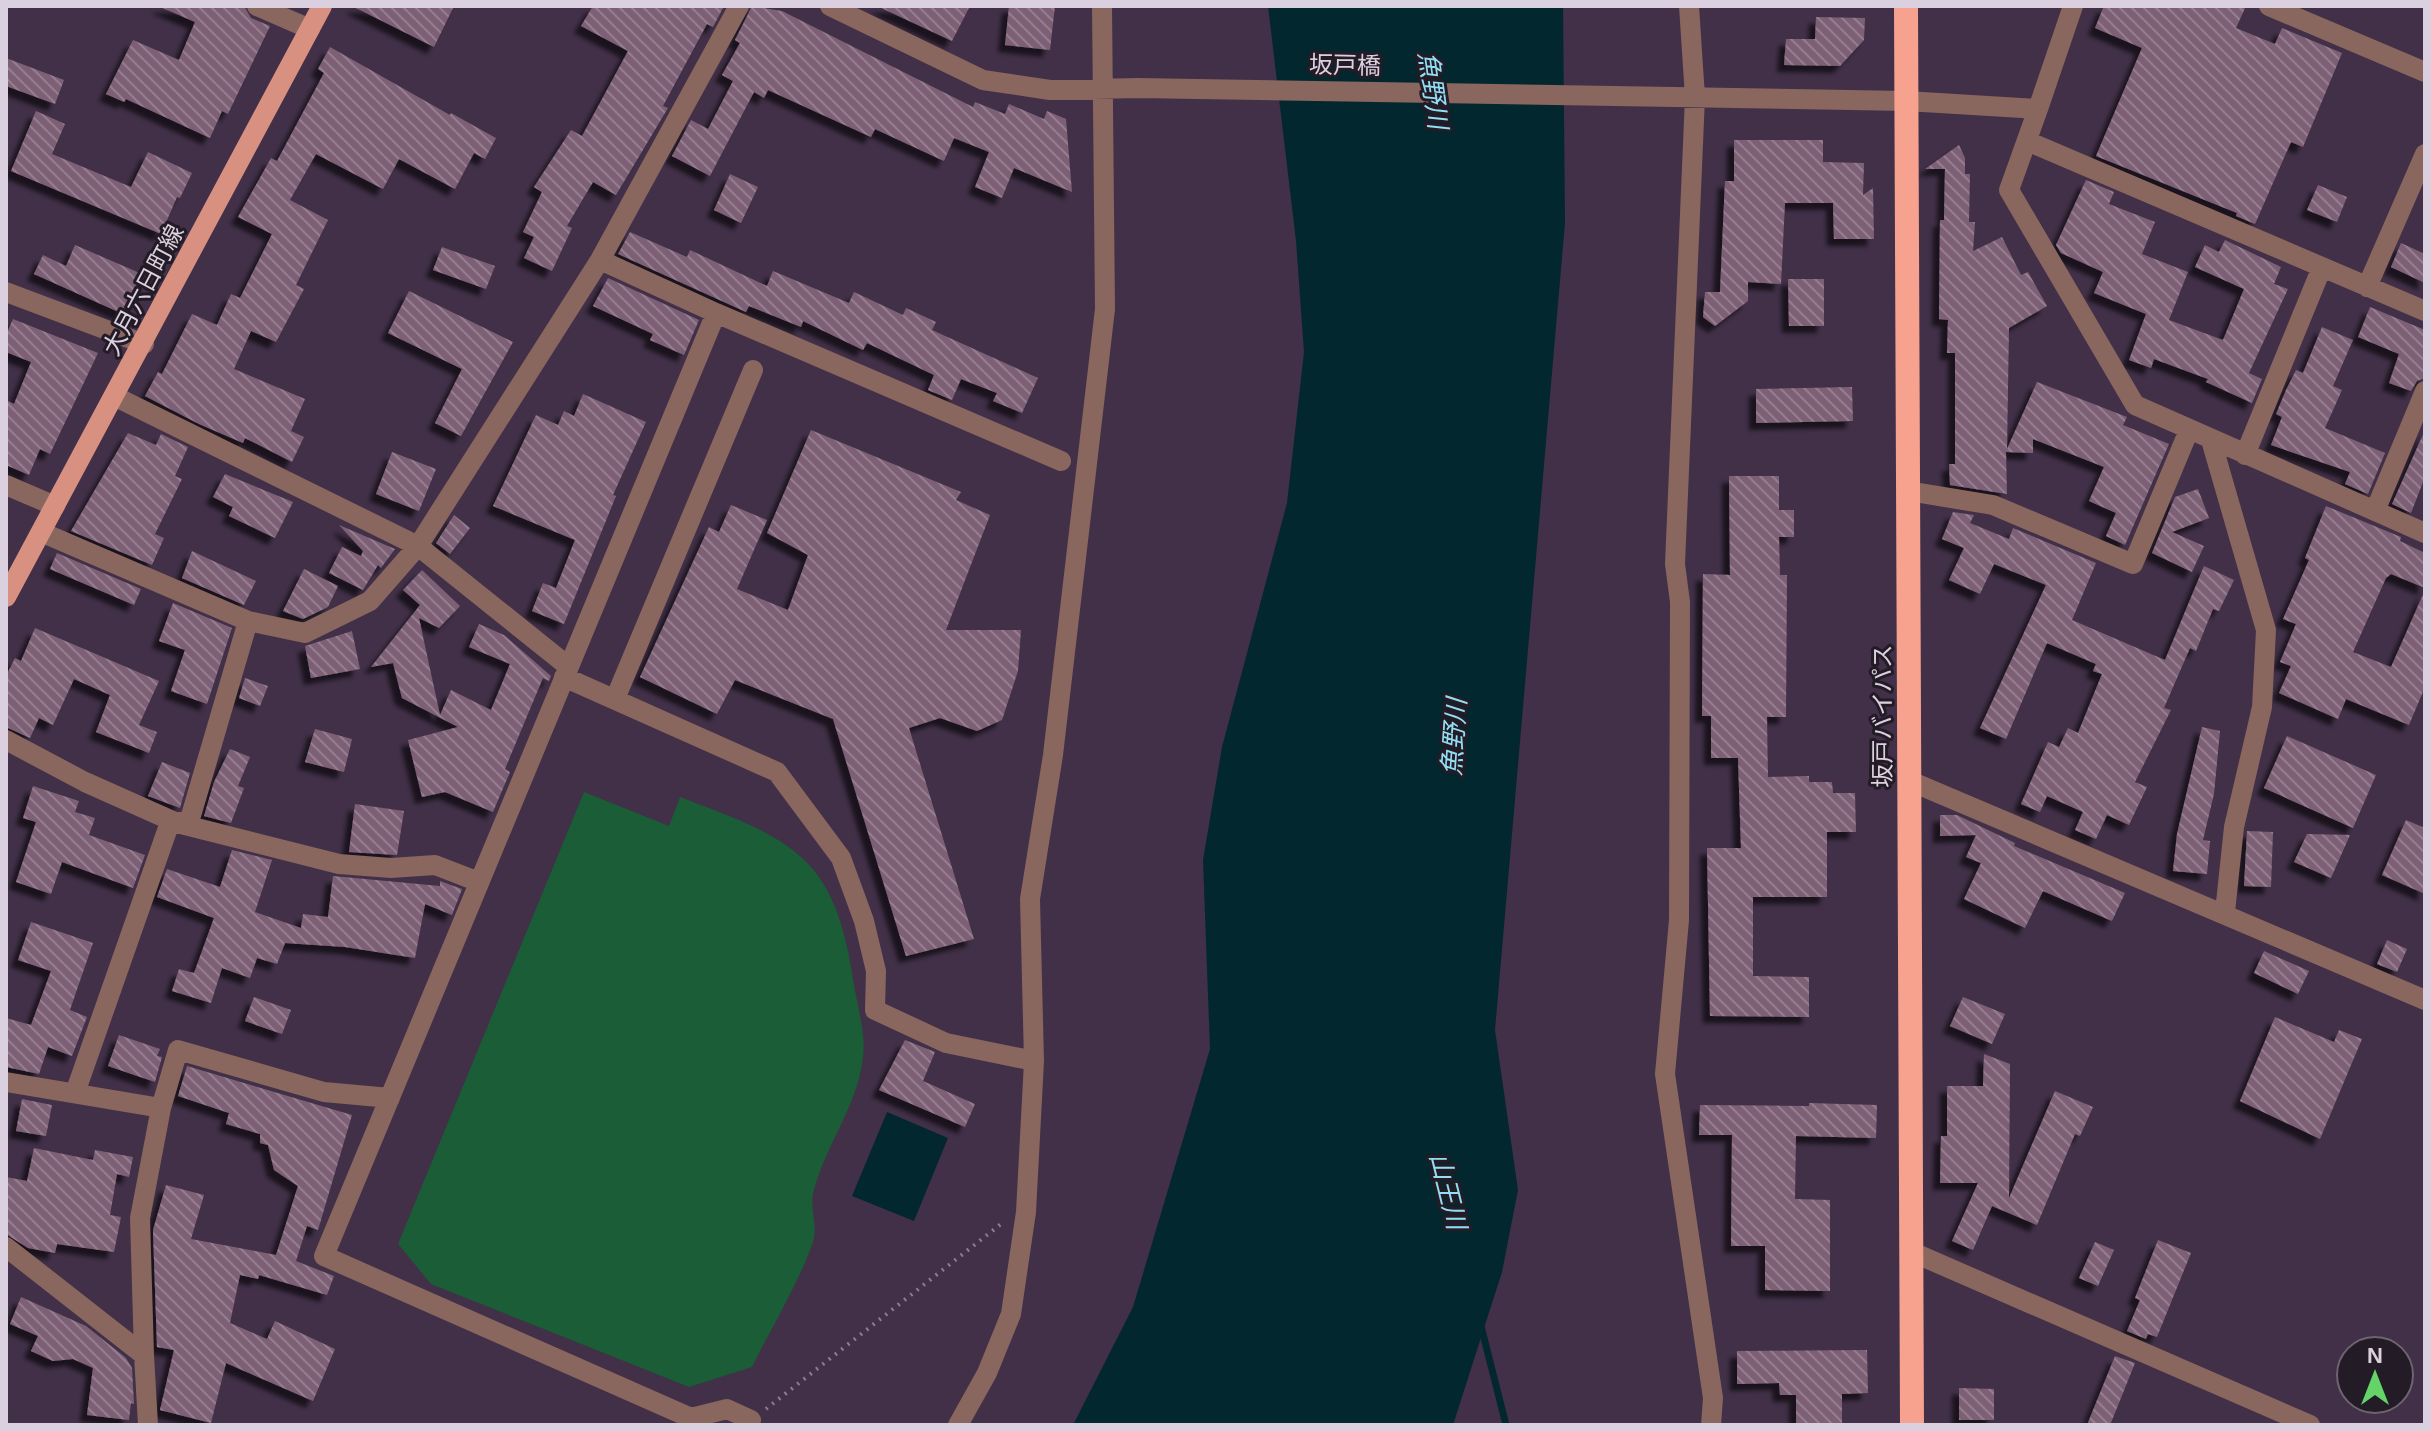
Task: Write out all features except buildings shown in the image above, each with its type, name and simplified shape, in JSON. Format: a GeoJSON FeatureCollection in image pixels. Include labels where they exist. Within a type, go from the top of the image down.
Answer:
{"type":"FeatureCollection","features":[{"type":"Feature","properties":{"kind":"highway","name":"坂戸バイパス"},"geometry":{"type":"LineString","coordinates":[[1906,6],[1912,1425]]}},
{"type":"Feature","properties":{"kind":"main road","name":"大月六日町線"},"geometry":{"type":"LineString","coordinates":[[6,597],[116,397],[322,6]]}},
{"type":"Feature","properties":{"kind":"street"},"geometry":{"type":"LineString","coordinates":[[257,6],[310,29]]}},
{"type":"Feature","properties":{"kind":"street"},"geometry":{"type":"LineString","coordinates":[[41,532],[248,621],[305,633],[370,601],[418,546],[600,260],[739,6]]}},
{"type":"Feature","properties":{"kind":"street","name":"坂戸橋"},"geometry":{"type":"LineString","coordinates":[[830,6],[983,80],[1050,90],[1138,88],[1906,101],[2038,109]]}},
{"type":"Feature","properties":{"kind":"street"},"geometry":{"type":"LineString","coordinates":[[958,1425],[987,1373],[1011,1314],[1026,1212],[1034,1061],[1030,899],[1053,755],[1105,309],[1102,6]]}},
{"type":"Feature","properties":{"kind":"street"},"geometry":{"type":"LineString","coordinates":[[1689,6],[1695,97],[1675,564],[1680,602],[1679,920],[1665,1074],[1687,1240],[1713,1398],[1711,1425]]}},
{"type":"Feature","properties":{"kind":"street"},"geometry":{"type":"LineString","coordinates":[[2073,6],[2009,190],[2135,405],[2425,533]]}},
{"type":"Feature","properties":{"kind":"street"},"geometry":{"type":"LineString","coordinates":[[2269,6],[2425,72]]}},
{"type":"Feature","properties":{"kind":"street"},"geometry":{"type":"LineString","coordinates":[[2027,141],[2425,311]]}},
{"type":"Feature","properties":{"kind":"street"},"geometry":{"type":"LineString","coordinates":[[2367,287],[2425,154]]}},
{"type":"Feature","properties":{"kind":"street"},"geometry":{"type":"LineString","coordinates":[[600,260],[1061,461]]}},
{"type":"Feature","properties":{"kind":"street"},"geometry":{"type":"LineString","coordinates":[[2245,455],[2322,267]]}},
{"type":"Feature","properties":{"kind":"street"},"geometry":{"type":"LineString","coordinates":[[6,292],[144,344]]}},
{"type":"Feature","properties":{"kind":"street"},"geometry":{"type":"LineString","coordinates":[[716,313],[324,1256],[691,1418],[727,1409],[751,1420]]}},
{"type":"Feature","properties":{"kind":"street"},"geometry":{"type":"LineString","coordinates":[[615,699],[753,370]]}},
{"type":"Feature","properties":{"kind":"street"},"geometry":{"type":"LineString","coordinates":[[2375,511],[2425,391]]}},
{"type":"Feature","properties":{"kind":"street"},"geometry":{"type":"LineString","coordinates":[[116,397],[418,546],[566,672],[615,699],[777,772],[841,858],[864,921],[876,971],[875,1010],[946,1043],[1034,1061]]}},
{"type":"Feature","properties":{"kind":"street"},"geometry":{"type":"LineString","coordinates":[[1908,491],[1993,505],[2133,564],[2189,430]]}},
{"type":"Feature","properties":{"kind":"street"},"geometry":{"type":"LineString","coordinates":[[2211,440],[2266,630],[2262,707],[2234,827],[2225,912]]}},
{"type":"Feature","properties":{"kind":"street"},"geometry":{"type":"LineString","coordinates":[[6,485],[55,506]]}},
{"type":"Feature","properties":{"kind":"street"},"geometry":{"type":"LineString","coordinates":[[75,1093],[169,825],[190,819],[248,621]]}},
{"type":"Feature","properties":{"kind":"street"},"geometry":{"type":"LineString","coordinates":[[6,740],[85,782],[177,823],[339,864],[391,868],[435,865],[479,882]]}},
{"type":"Feature","properties":{"kind":"street"},"geometry":{"type":"LineString","coordinates":[[1910,781],[2225,912],[2425,1000]]}},
{"type":"Feature","properties":{"kind":"street"},"geometry":{"type":"LineString","coordinates":[[148,1425],[140,1218],[161,1108],[178,1050],[324,1092],[390,1098]]}},
{"type":"Feature","properties":{"kind":"street"},"geometry":{"type":"LineString","coordinates":[[6,1082],[161,1108]]}},
{"type":"Feature","properties":{"kind":"street"},"geometry":{"type":"LineString","coordinates":[[6,1247],[144,1355]]}},
{"type":"Feature","properties":{"kind":"street"},"geometry":{"type":"LineString","coordinates":[[1912,1252],[2310,1425]]}},
{"type":"Feature","properties":{"kind":"path"},"geometry":{"type":"LineString","coordinates":[[751,1420],[996,1227],[1026,1212]]}},
{"type":"Feature","properties":{"kind":"green space"},"geometry":{"type":"Polygon","coordinates":[[[584,792],[669,826],[680,797],[753,826],[803,859],[821,880],[835,907],[846,942],[861,1021],[864,1049],[860,1075],[818,1177],[812,1200],[813,1242],[800,1274],[752,1367],[689,1387],[431,1284],[398,1244],[584,792]]]}},
{"type":"Feature","properties":{"kind":"water","name":"魚野川"},"geometry":{"type":"Polygon","coordinates":[[[1268,6],[1563,6],[1565,223],[1495,1030],[1518,1190],[1502,1272],[1453,1425],[1073,1425],[1133,1307],[1210,1049],[1203,860],[1222,747],[1287,503],[1304,352],[1296,241],[1268,6]]]}},
{"type":"Feature","properties":{"kind":"water"},"geometry":{"type":"Polygon","coordinates":[[[887,1112],[948,1138],[914,1221],[852,1196],[887,1112]]]}},
{"type":"Feature","properties":{"kind":"waterway","name":"山王川"},"geometry":{"type":"LineString","coordinates":[[1481,1326],[1506,1425]]}}]}
